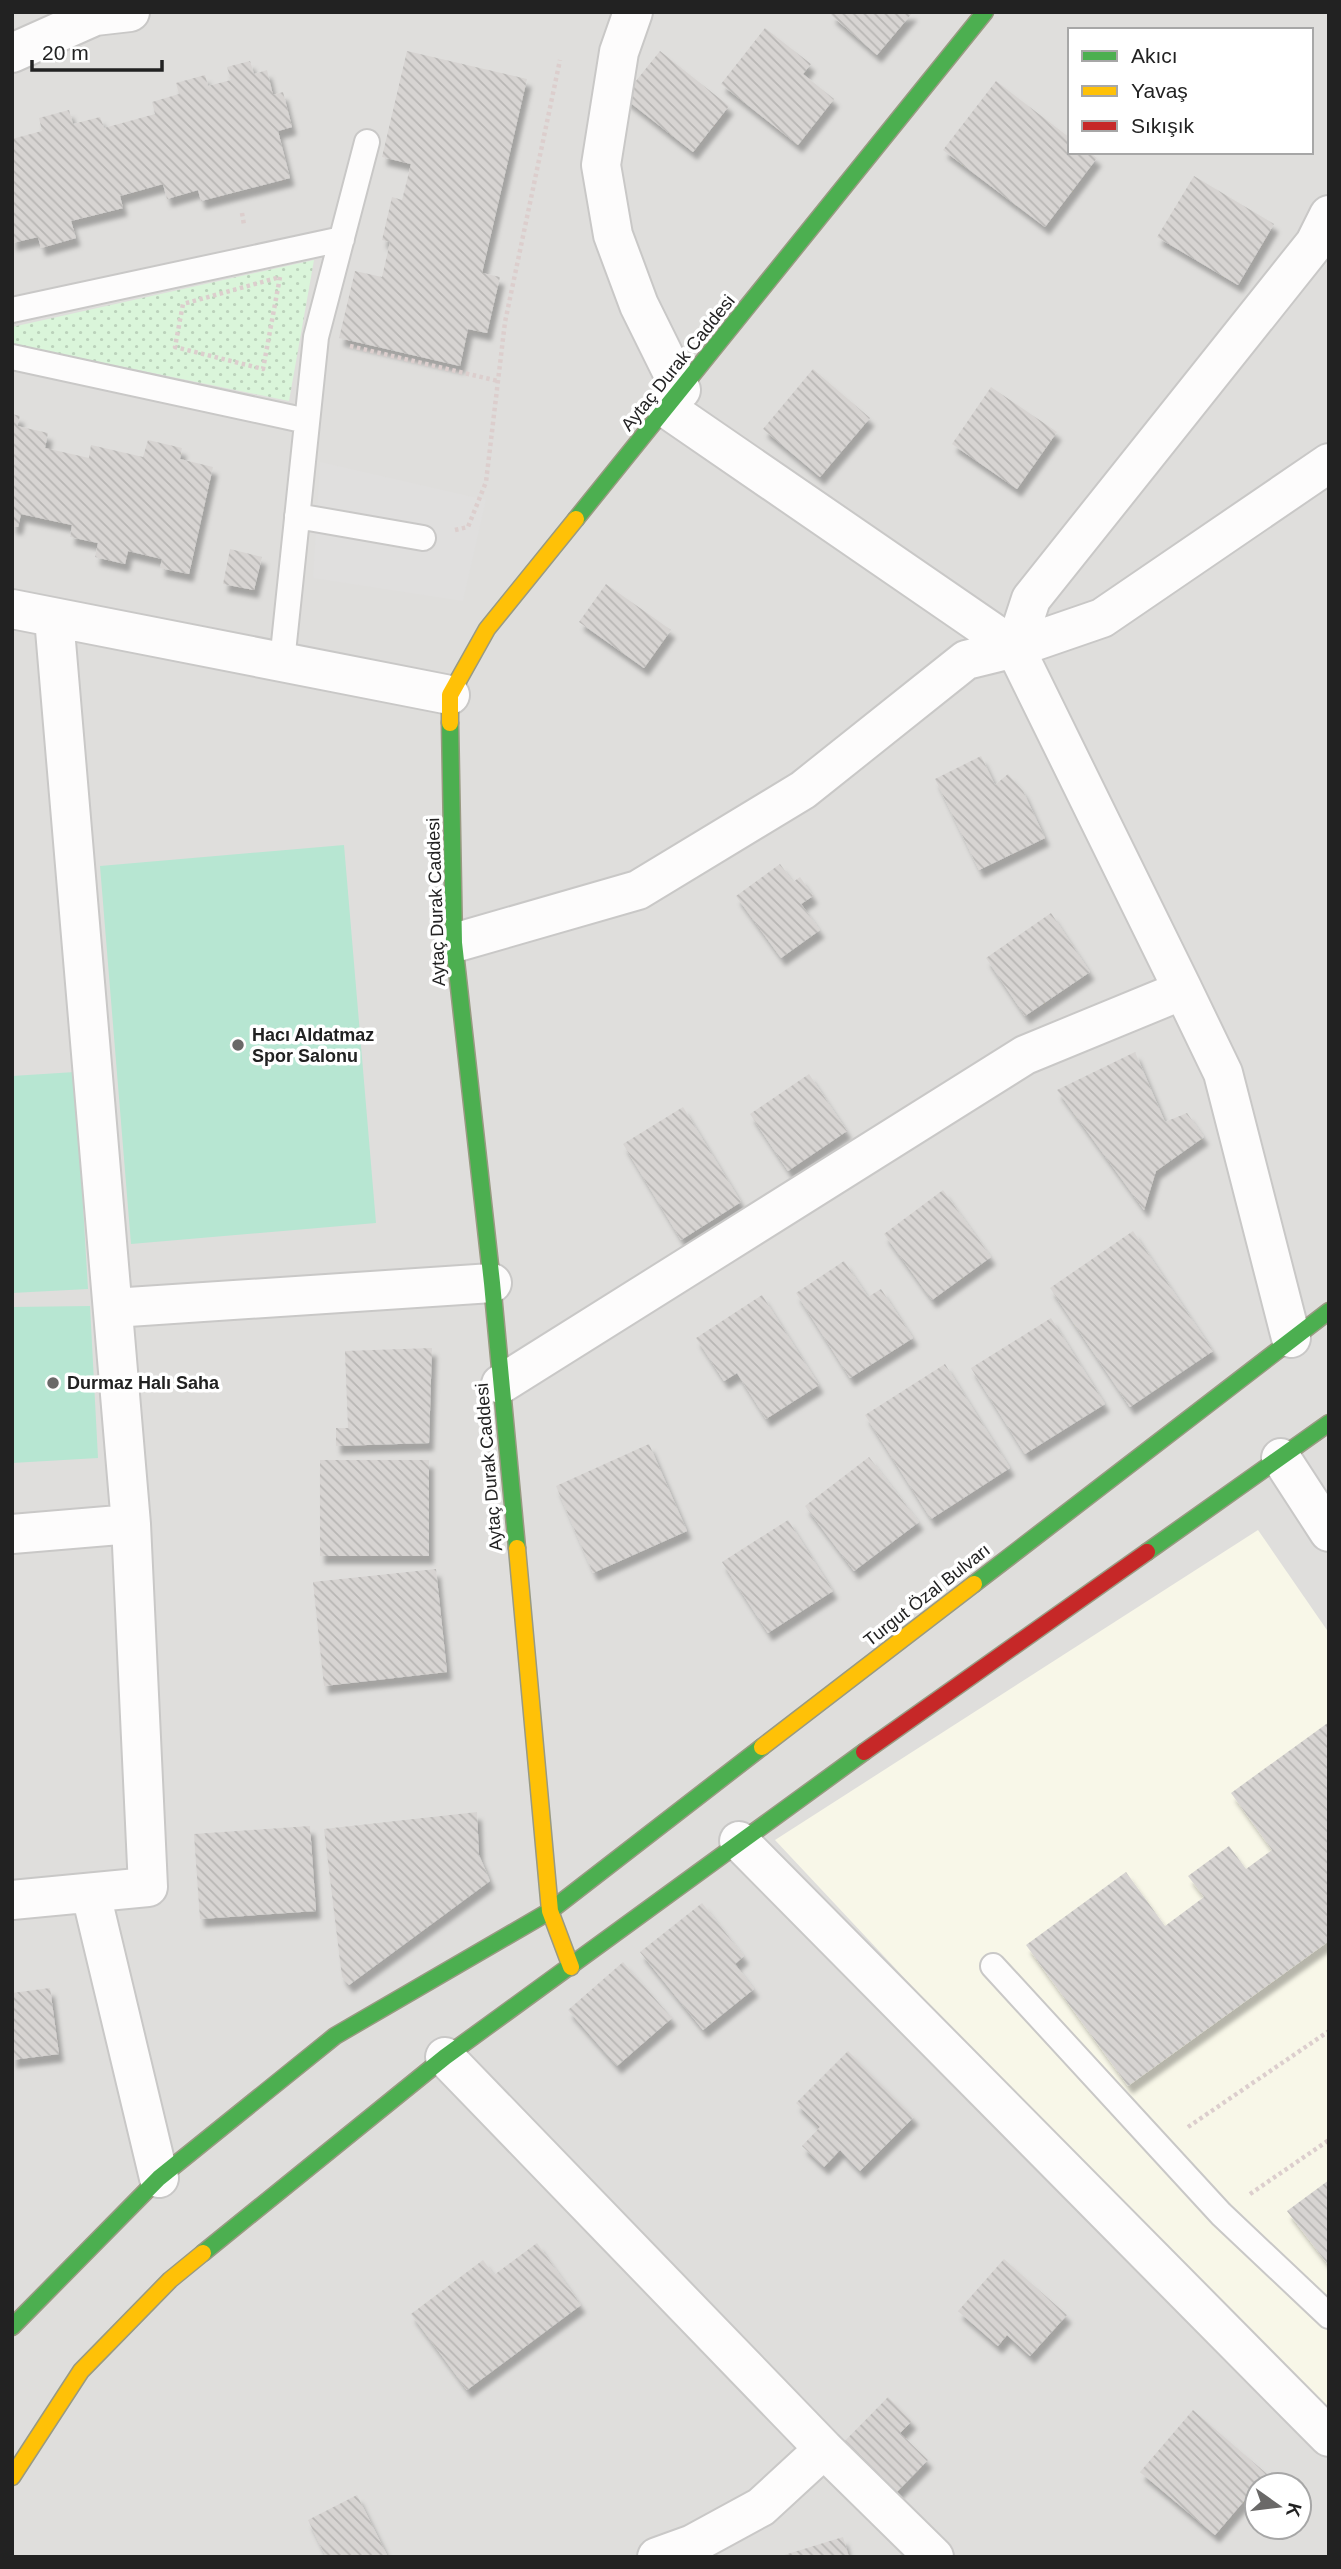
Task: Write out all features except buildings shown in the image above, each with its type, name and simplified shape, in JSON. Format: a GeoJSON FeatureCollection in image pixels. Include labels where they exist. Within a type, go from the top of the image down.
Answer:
{"type":"FeatureCollection","features":[{"type":"Feature","properties":{"kind":"main road","name":"Aytaç Durak Caddesi"},"geometry":{"type":"LineString","coordinates":[[570,1967],[550,1911],[492,1283],[454,943],[450,695],[487,629],[985,12]]}},
{"type":"Feature","properties":{"kind":"main road","name":"Turgut Özal Bulvarı"},"geometry":{"type":"LineString","coordinates":[[16,2316],[159,2178],[335,2036],[550,1911],[1290,1338],[1329,1311]]}},
{"type":"Feature","properties":{"kind":"main road"},"geometry":{"type":"LineString","coordinates":[[12,2477],[81,2371],[170,2280],[445,2057],[739,1841],[1329,1423]]}},
{"type":"Feature","properties":{"kind":"street"},"geometry":{"type":"LineString","coordinates":[[12,53],[95,16],[130,12]]}},
{"type":"Feature","properties":{"kind":"street"},"geometry":{"type":"LineString","coordinates":[[633,12],[619,52],[601,165],[612,235],[673,399],[1015,648],[1223,1073],[1290,1338]]}},
{"type":"Feature","properties":{"kind":"street"},"geometry":{"type":"LineString","coordinates":[[1015,648],[1031,599],[1324,237]]}},
{"type":"Feature","properties":{"kind":"street"},"geometry":{"type":"LineString","coordinates":[[454,943],[638,890],[803,790],[965,660],[1015,648],[1102,618],[1329,463]]}},
{"type":"Feature","properties":{"kind":"street"},"geometry":{"type":"LineString","coordinates":[[12,608],[450,695]]}},
{"type":"Feature","properties":{"kind":"street"},"geometry":{"type":"LineString","coordinates":[[12,1900],[148,1887],[131,1524],[54,618]]}},
{"type":"Feature","properties":{"kind":"street"},"geometry":{"type":"LineString","coordinates":[[501,1384],[1025,1055],[1183,990]]}},
{"type":"Feature","properties":{"kind":"street"},"geometry":{"type":"LineString","coordinates":[[113,1308],[492,1283]]}},
{"type":"Feature","properties":{"kind":"street"},"geometry":{"type":"LineString","coordinates":[[1281,1458],[1329,1532]]}},
{"type":"Feature","properties":{"kind":"street"},"geometry":{"type":"LineString","coordinates":[[12,1534],[131,1524]]}},
{"type":"Feature","properties":{"kind":"street"},"geometry":{"type":"LineString","coordinates":[[739,1841],[1329,2437]]}},
{"type":"Feature","properties":{"kind":"street"},"geometry":{"type":"LineString","coordinates":[[91,1894],[159,2178]]}},
{"type":"Feature","properties":{"kind":"street"},"geometry":{"type":"LineString","coordinates":[[445,2057],[824,2449],[934,2557]]}},
{"type":"Feature","properties":{"kind":"street"},"geometry":{"type":"LineString","coordinates":[[657,2557],[693,2544],[761,2507],[824,2449]]}},
{"type":"Feature","properties":{"kind":"lane"},"geometry":{"type":"LineString","coordinates":[[282,662],[316,337],[367,142]]}},
{"type":"Feature","properties":{"kind":"lane"},"geometry":{"type":"LineString","coordinates":[[12,310],[342,239]]}},
{"type":"Feature","properties":{"kind":"lane"},"geometry":{"type":"LineString","coordinates":[[12,357],[307,421]]}},
{"type":"Feature","properties":{"kind":"lane"},"geometry":{"type":"LineString","coordinates":[[297,516],[423,538]]}},
{"type":"Feature","properties":{"kind":"lane"},"geometry":{"type":"LineString","coordinates":[[993,1966],[1221,2214],[1329,2316]]}},
{"type":"Feature","properties":{"kind":"path"},"geometry":{"type":"LineString","coordinates":[[423,538],[468,527],[486,482],[505,322],[559,60]]}},
{"type":"Feature","properties":{"kind":"path"},"geometry":{"type":"LineString","coordinates":[[280,277],[270,331],[263,369],[175,347],[183,304],[280,277]]}},
{"type":"Feature","properties":{"kind":"path"},"geometry":{"type":"LineString","coordinates":[[270,331],[316,337],[498,381]]}},
{"type":"Feature","properties":{"kind":"path"},"geometry":{"type":"LineString","coordinates":[[1158,2147],[1329,2031]]}},
{"type":"Feature","properties":{"kind":"path"},"geometry":{"type":"LineString","coordinates":[[1221,2214],[1329,2140]]}},
{"type":"Feature","properties":{"kind":"shaded area"},"geometry":{"type":"Polygon","coordinates":[[[12,12],[1329,12],[1329,2557],[12,2557],[12,12]]]}},
{"type":"Feature","properties":{"kind":"shaded area"},"geometry":{"type":"Polygon","coordinates":[[[320,462],[486,500],[463,601],[313,578],[320,462]]]}},
{"type":"Feature","properties":{"kind":"shaded area"},"geometry":{"type":"Polygon","coordinates":[[[1258,1530],[1329,1633],[1329,2431],[775,1840],[1258,1530]]]}},
{"type":"Feature","properties":{"kind":"green space"},"geometry":{"type":"Polygon","coordinates":[[[314,260],[289,401],[12,344],[12,327],[314,260]]]}},
{"type":"Feature","properties":{"kind":"green space","name":"Hacı Aldatmaz Spor Salonu"},"geometry":{"type":"Polygon","coordinates":[[[344,845],[376,1223],[131,1244],[100,866],[344,845]]]}},
{"type":"Feature","properties":{"kind":"green space"},"geometry":{"type":"Polygon","coordinates":[[[75,1072],[88,1289],[12,1293],[12,1076],[75,1072]]]}},
{"type":"Feature","properties":{"kind":"green space","name":"Durmaz Halı Saha"},"geometry":{"type":"Polygon","coordinates":[[[90,1306],[98,1458],[12,1463],[12,1307],[90,1306]]]}},
{"type":"Feature","properties":{"kind":"traffic: fast"},"geometry":{"type":"LineString","coordinates":[[576,519],[985,12]]}},
{"type":"Feature","properties":{"kind":"traffic: fast"},"geometry":{"type":"LineString","coordinates":[[450,723],[454,943],[492,1283],[517,1548]]}},
{"type":"Feature","properties":{"kind":"traffic: fast"},"geometry":{"type":"LineString","coordinates":[[974,1584],[1329,1311]]}},
{"type":"Feature","properties":{"kind":"traffic: fast"},"geometry":{"type":"LineString","coordinates":[[1147,1552],[1329,1423]]}},
{"type":"Feature","properties":{"kind":"traffic: fast"},"geometry":{"type":"LineString","coordinates":[[12,2327],[159,2178],[335,2036],[550,1911],[762,1747]]}},
{"type":"Feature","properties":{"kind":"traffic: fast"},"geometry":{"type":"LineString","coordinates":[[203,2253],[445,2057],[864,1752]]}},
{"type":"Feature","properties":{"kind":"traffic: slow"},"geometry":{"type":"LineString","coordinates":[[450,723],[450,695],[487,629],[576,519]]}},
{"type":"Feature","properties":{"kind":"traffic: slow"},"geometry":{"type":"LineString","coordinates":[[517,1548],[550,1911],[571,1967]]}},
{"type":"Feature","properties":{"kind":"traffic: slow"},"geometry":{"type":"LineString","coordinates":[[762,1747],[974,1584]]}},
{"type":"Feature","properties":{"kind":"traffic: slow"},"geometry":{"type":"LineString","coordinates":[[12,2477],[81,2371],[170,2280],[203,2253]]}},
{"type":"Feature","properties":{"kind":"traffic: jam"},"geometry":{"type":"LineString","coordinates":[[864,1752],[1147,1552]]}},
{"type":"Feature","properties":{"kind":"place","name":"Hacı Aldatmaz Spor Salonu"},"geometry":{"type":"Point","coordinates":[238,1045]}},
{"type":"Feature","properties":{"kind":"place","name":"Durmaz Halı Saha"},"geometry":{"type":"Point","coordinates":[53,1383]}}]}
